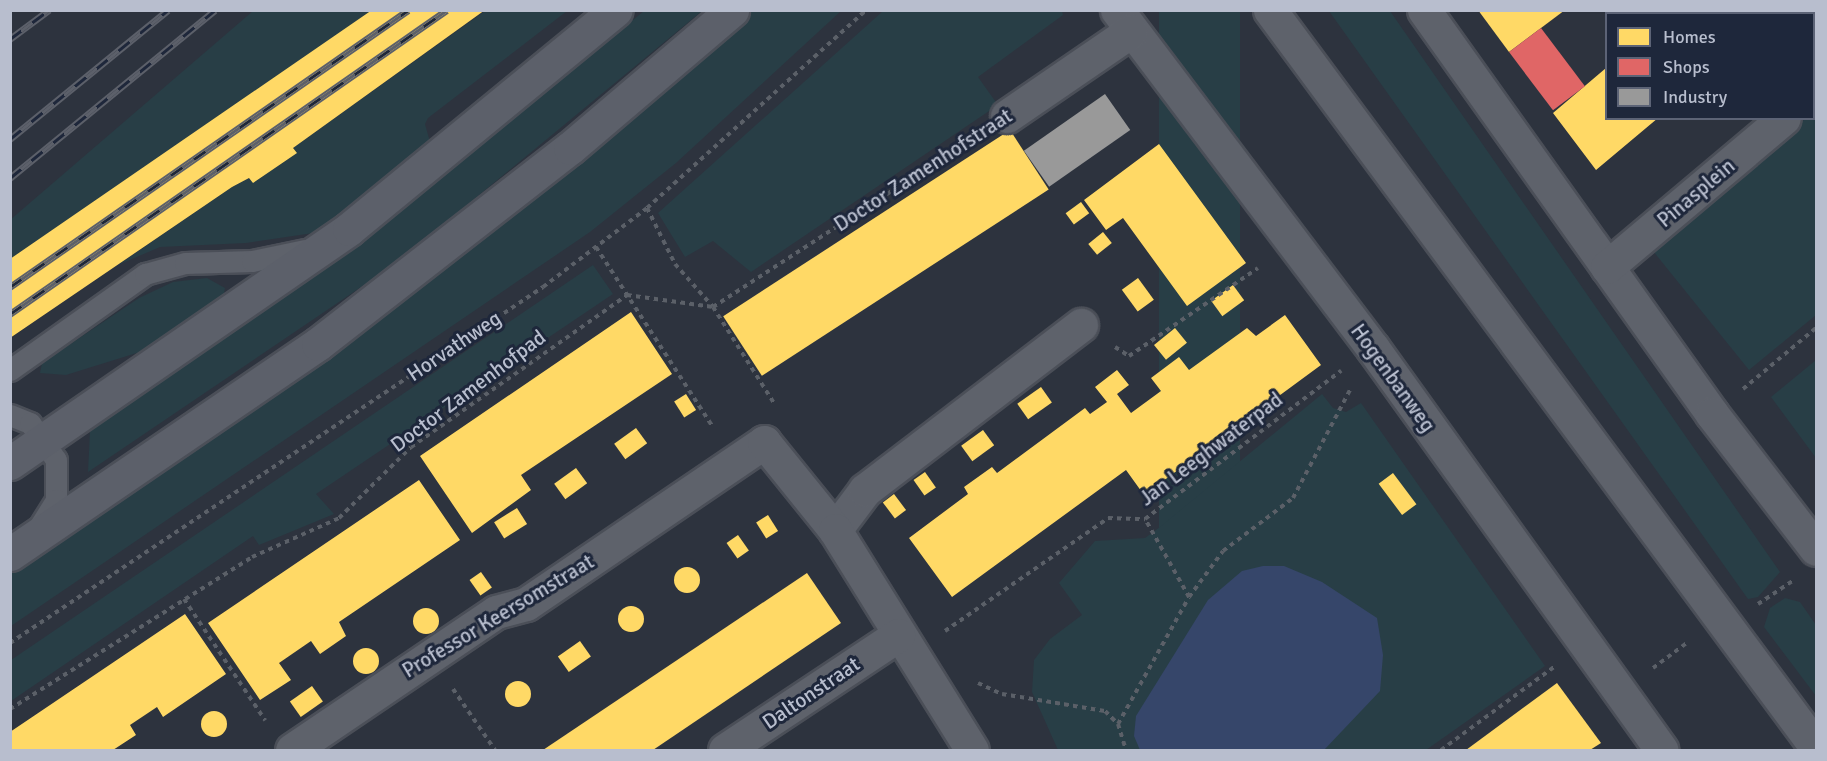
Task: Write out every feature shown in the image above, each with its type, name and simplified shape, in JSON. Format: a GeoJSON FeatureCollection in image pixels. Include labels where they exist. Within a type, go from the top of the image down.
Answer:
{"type":"FeatureCollection","features":[{"type":"Feature","properties":{"kind":"main road"},"geometry":{"type":"LineString","coordinates":[[10,463],[349,229],[616,10]]}},
{"type":"Feature","properties":{"kind":"main road"},"geometry":{"type":"LineString","coordinates":[[19,548],[318,344],[430,259],[732,10]]}},
{"type":"Feature","properties":{"kind":"street"},"geometry":{"type":"LineString","coordinates":[[1270,10],[1725,621],[1816,747]]}},
{"type":"Feature","properties":{"kind":"street"},"geometry":{"type":"LineString","coordinates":[[1424,10],[1712,414],[1816,549]]}},
{"type":"Feature","properties":{"kind":"street","name":"Doctor Zamenhofstraat"},"geometry":{"type":"LineString","coordinates":[[1007,116],[1124,21]]}},
{"type":"Feature","properties":{"kind":"street","name":"Hogenbanweg"},"geometry":{"type":"LineString","coordinates":[[1124,21],[1372,347],[1584,645],[1662,750]]}},
{"type":"Feature","properties":{"kind":"street","name":"Pinasplein"},"geometry":{"type":"LineString","coordinates":[[1607,267],[1782,120]]}},
{"type":"Feature","properties":{"kind":"street"},"geometry":{"type":"LineString","coordinates":[[835,530],[865,489],[1082,325]]}},
{"type":"Feature","properties":{"kind":"street"},"geometry":{"type":"LineString","coordinates":[[764,441],[835,530],[972,750]]}},
{"type":"Feature","properties":{"kind":"street","name":"Professor Keersomstraat"},"geometry":{"type":"LineString","coordinates":[[282,741],[430,656],[496,612],[526,604],[764,441]]}},
{"type":"Feature","properties":{"kind":"street","name":"Daltonstraat"},"geometry":{"type":"LineString","coordinates":[[743,745],[905,644]]}},
{"type":"Feature","properties":{"kind":"lane"},"geometry":{"type":"LineString","coordinates":[[10,370],[145,274],[185,262],[291,255],[349,229]]}},
{"type":"Feature","properties":{"kind":"lane"},"geometry":{"type":"LineString","coordinates":[[10,415],[46,439],[56,460],[56,500],[19,548]]}},
{"type":"Feature","properties":{"kind":"path","name":"Horvathweg"},"geometry":{"type":"LineString","coordinates":[[10,643],[596,247],[647,208],[866,10]]}},
{"type":"Feature","properties":{"kind":"path","name":"Doctor Zamenhofstraat"},"geometry":{"type":"LineString","coordinates":[[713,307],[1007,116]]}},
{"type":"Feature","properties":{"kind":"path"},"geometry":{"type":"LineString","coordinates":[[596,247],[719,436],[764,441],[777,406],[713,307],[675,264],[647,208]]}},
{"type":"Feature","properties":{"kind":"path"},"geometry":{"type":"LineString","coordinates":[[1082,325],[1129,356],[1257,266],[1264,275]]}},
{"type":"Feature","properties":{"kind":"path"},"geometry":{"type":"LineString","coordinates":[[627,295],[713,307]]}},
{"type":"Feature","properties":{"kind":"path","name":"Doctor Zamenhofpad"},"geometry":{"type":"LineString","coordinates":[[10,709],[252,557],[339,518],[411,447],[627,295]]}},
{"type":"Feature","properties":{"kind":"path"},"geometry":{"type":"LineString","coordinates":[[1712,414],[1816,328]]}},
{"type":"Feature","properties":{"kind":"path"},"geometry":{"type":"LineString","coordinates":[[1118,724],[1189,597],[1223,551],[1293,498],[1372,347]]}},
{"type":"Feature","properties":{"kind":"path","name":"Jan Leeghwaterpad"},"geometry":{"type":"LineString","coordinates":[[905,644],[1108,518],[1145,519],[1372,347]]}},
{"type":"Feature","properties":{"kind":"path"},"geometry":{"type":"LineString","coordinates":[[1331,364],[1338,373]]}},
{"type":"Feature","properties":{"kind":"path"},"geometry":{"type":"LineString","coordinates":[[1145,519],[1189,597]]}},
{"type":"Feature","properties":{"kind":"path"},"geometry":{"type":"LineString","coordinates":[[1619,693],[1725,621],[1799,576]]}},
{"type":"Feature","properties":{"kind":"path"},"geometry":{"type":"LineString","coordinates":[[184,599],[282,741]]}},
{"type":"Feature","properties":{"kind":"path"},"geometry":{"type":"LineString","coordinates":[[1441,750],[1584,645]]}},
{"type":"Feature","properties":{"kind":"path"},"geometry":{"type":"LineString","coordinates":[[430,656],[495,750]]}},
{"type":"Feature","properties":{"kind":"path"},"geometry":{"type":"LineString","coordinates":[[1002,694],[1105,711],[1118,724],[1126,750]]}},
{"type":"Feature","properties":{"kind":"shaded area"},"geometry":{"type":"Polygon","coordinates":[[[253,11],[372,11],[11,259],[10,220],[253,11]]]}},
{"type":"Feature","properties":{"kind":"shaded area"},"geometry":{"type":"Polygon","coordinates":[[[485,11],[567,11],[428,118],[425,124],[432,149],[320,232],[246,243],[160,247],[118,265],[232,187],[249,178],[253,182],[296,152],[293,148],[485,11]]]}},
{"type":"Feature","properties":{"kind":"shaded area"},"geometry":{"type":"Polygon","coordinates":[[[644,11],[702,11],[398,262],[88,472],[90,431],[370,233],[644,11]]]}},
{"type":"Feature","properties":{"kind":"shaded area"},"geometry":{"type":"Polygon","coordinates":[[[752,11],[841,11],[676,163],[590,232],[11,626],[11,568],[592,148],[752,11]]]}},
{"type":"Feature","properties":{"kind":"shaded area"},"geometry":{"type":"Polygon","coordinates":[[[883,11],[1062,11],[1063,15],[978,77],[998,105],[751,272],[713,241],[685,257],[658,213],[883,11]]]}},
{"type":"Feature","properties":{"kind":"shaded area"},"geometry":{"type":"Polygon","coordinates":[[[1159,11],[1240,11],[1240,750],[1159,750],[1159,11]]]}},
{"type":"Feature","properties":{"kind":"shaded area"},"geometry":{"type":"Polygon","coordinates":[[[1329,11],[1390,11],[1780,572],[1758,597],[1748,599],[1329,11]]]}},
{"type":"Feature","properties":{"kind":"shaded area"},"geometry":{"type":"Polygon","coordinates":[[[1816,110],[1816,315],[1749,370],[1649,246],[1804,120],[1815,120],[1816,110]]]}},
{"type":"Feature","properties":{"kind":"shaded area"},"geometry":{"type":"Polygon","coordinates":[[[593,265],[613,294],[316,494],[334,514],[259,545],[253,536],[11,701],[11,660],[593,265]]]}},
{"type":"Feature","properties":{"kind":"shaded area"},"geometry":{"type":"Polygon","coordinates":[[[207,278],[225,288],[223,299],[156,347],[66,375],[40,373],[42,363],[139,298],[173,282],[207,278]]]}},
{"type":"Feature","properties":{"kind":"shaded area"},"geometry":{"type":"Polygon","coordinates":[[[1816,360],[1816,458],[1771,397],[1816,360]]]}},
{"type":"Feature","properties":{"kind":"shaded area"},"geometry":{"type":"Polygon","coordinates":[[[1322,394],[1333,408],[1346,412],[1361,403],[1545,666],[1426,750],[1058,750],[1032,692],[1034,660],[1050,639],[1082,615],[1059,583],[1095,541],[1145,538],[1322,394]]]}},
{"type":"Feature","properties":{"kind":"shaded area"},"geometry":{"type":"Polygon","coordinates":[[[1785,598],[1800,602],[1816,625],[1816,696],[1764,627],[1770,608],[1785,598]]]}},
{"type":"Feature","properties":{"kind":"water"},"geometry":{"type":"Polygon","coordinates":[[[1263,566],[1284,566],[1322,582],[1377,618],[1383,655],[1380,691],[1324,750],[1140,750],[1134,736],[1136,716],[1208,600],[1242,571],[1263,566]]]}},
{"type":"Feature","properties":{"kind":"building: Homes"},"geometry":{"type":"Polygon","coordinates":[[[372,10],[485,10],[293,148],[297,153],[253,183],[249,178],[232,187],[10,338],[10,259],[372,10]]]}},
{"type":"Feature","properties":{"kind":"building: Homes"},"geometry":{"type":"Polygon","coordinates":[[[1478,10],[1565,10],[1509,52],[1478,10]]]}},
{"type":"Feature","properties":{"kind":"building: Homes"},"geometry":{"type":"Polygon","coordinates":[[[1675,10],[1787,10],[1729,12],[1673,12],[1675,10]]]}},
{"type":"Feature","properties":{"kind":"building: Homes"},"geometry":{"type":"Polygon","coordinates":[[[1605,69],[1605,120],[1656,120],[1596,170],[1553,113],[1605,69]]]}},
{"type":"Feature","properties":{"kind":"building: Homes"},"geometry":{"type":"Polygon","coordinates":[[[1010,130],[1049,190],[762,376],[723,316],[1010,130]]]}},
{"type":"Feature","properties":{"kind":"building: Homes"},"geometry":{"type":"Polygon","coordinates":[[[1159,144],[1246,263],[1187,306],[1123,218],[1106,230],[1084,200],[1159,144]]]}},
{"type":"Feature","properties":{"kind":"building: Homes"},"geometry":{"type":"Polygon","coordinates":[[[1081,202],[1089,213],[1074,224],[1066,213],[1081,202]]]}},
{"type":"Feature","properties":{"kind":"building: Homes"},"geometry":{"type":"Polygon","coordinates":[[[1103,232],[1112,243],[1097,255],[1088,244],[1103,232]]]}},
{"type":"Feature","properties":{"kind":"building: Homes"},"geometry":{"type":"Polygon","coordinates":[[[1138,278],[1154,300],[1138,312],[1122,290],[1138,278]]]}},
{"type":"Feature","properties":{"kind":"building: Homes"},"geometry":{"type":"Polygon","coordinates":[[[1233,285],[1244,300],[1222,316],[1211,301],[1233,285]]]}},
{"type":"Feature","properties":{"kind":"building: Homes"},"geometry":{"type":"Polygon","coordinates":[[[631,312],[672,374],[521,475],[531,490],[472,533],[420,456],[631,312]]]}},
{"type":"Feature","properties":{"kind":"building: Homes"},"geometry":{"type":"Polygon","coordinates":[[[1285,315],[1321,365],[1144,495],[1126,470],[952,597],[909,538],[968,494],[964,487],[992,467],[997,473],[1085,408],[1090,414],[1107,402],[1095,387],[1117,370],[1129,385],[1117,394],[1131,413],[1161,391],[1151,378],[1179,357],[1189,370],[1247,328],[1256,336],[1285,315]]]}},
{"type":"Feature","properties":{"kind":"building: Homes"},"geometry":{"type":"Polygon","coordinates":[[[1175,328],[1187,343],[1166,360],[1154,345],[1175,328]]]}},
{"type":"Feature","properties":{"kind":"building: Homes"},"geometry":{"type":"Polygon","coordinates":[[[1041,387],[1052,403],[1028,419],[1017,404],[1041,387]]]}},
{"type":"Feature","properties":{"kind":"building: Homes"},"geometry":{"type":"Polygon","coordinates":[[[686,394],[696,410],[684,418],[674,401],[686,394]]]}},
{"type":"Feature","properties":{"kind":"building: Homes"},"geometry":{"type":"Polygon","coordinates":[[[636,428],[647,443],[625,459],[614,444],[636,428]]]}},
{"type":"Feature","properties":{"kind":"building: Homes"},"geometry":{"type":"Polygon","coordinates":[[[983,430],[994,445],[972,461],[961,446],[983,430]]]}},
{"type":"Feature","properties":{"kind":"building: Homes"},"geometry":{"type":"Polygon","coordinates":[[[576,468],[587,483],[565,499],[554,484],[576,468]]]}},
{"type":"Feature","properties":{"kind":"building: Homes"},"geometry":{"type":"Polygon","coordinates":[[[925,472],[936,488],[924,496],[914,480],[925,472]]]}},
{"type":"Feature","properties":{"kind":"building: Homes"},"geometry":{"type":"Polygon","coordinates":[[[1393,473],[1416,504],[1402,515],[1379,484],[1393,473]]]}},
{"type":"Feature","properties":{"kind":"building: Homes"},"geometry":{"type":"Polygon","coordinates":[[[419,480],[460,540],[339,622],[346,636],[320,654],[311,641],[279,663],[291,680],[260,700],[208,623],[419,480]]]}},
{"type":"Feature","properties":{"kind":"building: Homes"},"geometry":{"type":"Polygon","coordinates":[[[894,494],[906,510],[895,518],[883,502],[894,494]]]}},
{"type":"Feature","properties":{"kind":"building: Homes"},"geometry":{"type":"Polygon","coordinates":[[[517,508],[527,524],[504,538],[494,522],[517,508]]]}},
{"type":"Feature","properties":{"kind":"building: Homes"},"geometry":{"type":"Polygon","coordinates":[[[768,515],[778,531],[766,539],[756,522],[768,515]]]}},
{"type":"Feature","properties":{"kind":"building: Homes"},"geometry":{"type":"Polygon","coordinates":[[[738,535],[749,551],[737,559],[727,543],[738,535]]]}},
{"type":"Feature","properties":{"kind":"building: Homes"},"geometry":{"type":"Polygon","coordinates":[[[687,567],[696,571],[700,580],[696,589],[687,593],[678,589],[674,580],[678,571],[687,567]]]}},
{"type":"Feature","properties":{"kind":"building: Homes"},"geometry":{"type":"Polygon","coordinates":[[[481,572],[492,588],[480,596],[470,580],[481,572]]]}},
{"type":"Feature","properties":{"kind":"building: Homes"},"geometry":{"type":"Polygon","coordinates":[[[807,573],[841,623],[653,750],[543,750],[807,573]]]}},
{"type":"Feature","properties":{"kind":"building: Homes"},"geometry":{"type":"Polygon","coordinates":[[[631,606],[640,610],[644,619],[640,628],[631,632],[622,628],[618,619],[622,610],[631,606]]]}},
{"type":"Feature","properties":{"kind":"building: Homes"},"geometry":{"type":"Polygon","coordinates":[[[426,608],[435,612],[439,621],[435,630],[426,634],[417,630],[413,621],[417,612],[426,608]]]}},
{"type":"Feature","properties":{"kind":"building: Homes"},"geometry":{"type":"Polygon","coordinates":[[[185,614],[226,674],[163,717],[157,707],[130,725],[136,735],[113,750],[10,750],[10,732],[185,614]]]}},
{"type":"Feature","properties":{"kind":"building: Homes"},"geometry":{"type":"Polygon","coordinates":[[[580,641],[591,657],[569,672],[558,656],[580,641]]]}},
{"type":"Feature","properties":{"kind":"building: Homes"},"geometry":{"type":"Polygon","coordinates":[[[366,648],[375,652],[379,661],[375,670],[366,674],[357,670],[353,661],[357,652],[366,648]]]}},
{"type":"Feature","properties":{"kind":"building: Homes"},"geometry":{"type":"Polygon","coordinates":[[[518,681],[527,685],[531,694],[527,703],[518,707],[509,703],[505,694],[509,685],[518,681]]]}},
{"type":"Feature","properties":{"kind":"building: Homes"},"geometry":{"type":"Polygon","coordinates":[[[1557,683],[1601,743],[1590,750],[1466,750],[1557,683]]]}},
{"type":"Feature","properties":{"kind":"building: Homes"},"geometry":{"type":"Polygon","coordinates":[[[312,686],[323,702],[301,717],[290,701],[312,686]]]}},
{"type":"Feature","properties":{"kind":"building: Homes"},"geometry":{"type":"Polygon","coordinates":[[[214,711],[223,715],[227,724],[223,733],[214,737],[205,733],[201,724],[205,715],[214,711]]]}},
{"type":"Feature","properties":{"kind":"building: Shops"},"geometry":{"type":"Polygon","coordinates":[[[1541,28],[1585,86],[1553,110],[1509,52],[1541,28]]]}},
{"type":"Feature","properties":{"kind":"building: Industry"},"geometry":{"type":"Polygon","coordinates":[[[1105,94],[1130,130],[1049,187],[1024,151],[1105,94]]]}},
{"type":"Feature","properties":{"kind":"railway"},"geometry":{"type":"LineString","coordinates":[[10,39],[49,10]]}},
{"type":"Feature","properties":{"kind":"railway"},"geometry":{"type":"LineString","coordinates":[[10,139],[168,10]]}},
{"type":"Feature","properties":{"kind":"railway"},"geometry":{"type":"LineString","coordinates":[[10,178],[215,10]]}},
{"type":"Feature","properties":{"kind":"railway"},"geometry":{"type":"LineString","coordinates":[[10,287],[408,10]]}},
{"type":"Feature","properties":{"kind":"railway"},"geometry":{"type":"LineString","coordinates":[[10,314],[447,10]]}}]}
